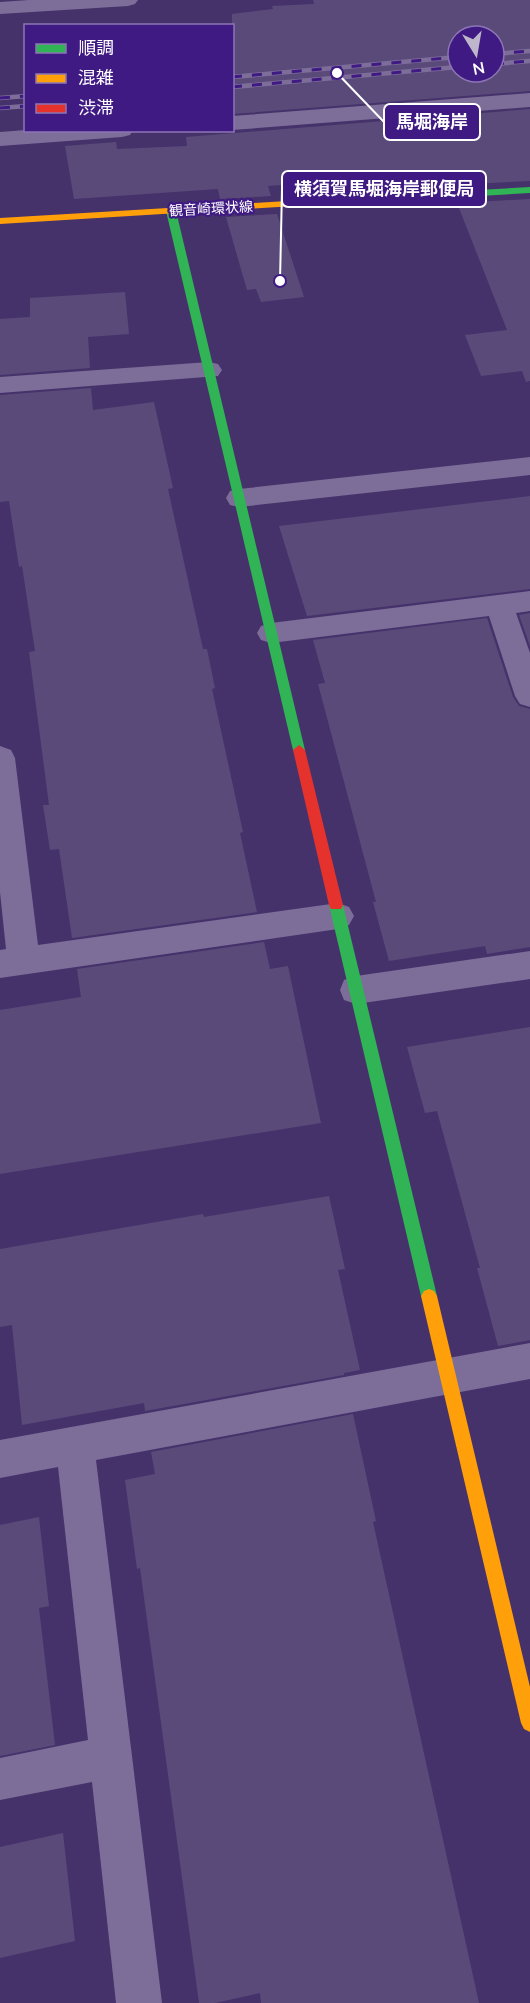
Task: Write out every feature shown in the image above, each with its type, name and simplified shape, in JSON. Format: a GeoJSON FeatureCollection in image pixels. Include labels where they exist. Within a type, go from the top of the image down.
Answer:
{"type":"FeatureCollection","features":[{"type":"Feature","properties":{"kind":"street"},"geometry":{"type":"LineString","coordinates":[[0,8],[128,0]]}},
{"type":"Feature","properties":{"kind":"street"},"geometry":{"type":"LineString","coordinates":[[234,123],[530,100]]}},
{"type":"Feature","properties":{"kind":"street"},"geometry":{"type":"LineString","coordinates":[[0,139],[95,132]]}},
{"type":"Feature","properties":{"kind":"street","name":"観音崎環状線"},"geometry":{"type":"LineString","coordinates":[[0,221],[530,190]]}},
{"type":"Feature","properties":{"kind":"street"},"geometry":{"type":"LineString","coordinates":[[171,211],[530,1723]]}},
{"type":"Feature","properties":{"kind":"street"},"geometry":{"type":"LineString","coordinates":[[0,385],[209,370]]}},
{"type":"Feature","properties":{"kind":"street"},"geometry":{"type":"LineString","coordinates":[[239,498],[530,466]]}},
{"type":"Feature","properties":{"kind":"street"},"geometry":{"type":"LineString","coordinates":[[271,633],[530,601]]}},
{"type":"Feature","properties":{"kind":"street"},"geometry":{"type":"LineString","coordinates":[[499,604],[530,696]]}},
{"type":"Feature","properties":{"kind":"street"},"geometry":{"type":"LineString","coordinates":[[0,758],[12,963],[338,916]]}},
{"type":"Feature","properties":{"kind":"street"},"geometry":{"type":"LineString","coordinates":[[356,990],[530,965]]}},
{"type":"Feature","properties":{"kind":"street"},"geometry":{"type":"LineString","coordinates":[[0,1459],[530,1361]]}},
{"type":"Feature","properties":{"kind":"street"},"geometry":{"type":"LineString","coordinates":[[75,1446],[139,2003]]}},
{"type":"Feature","properties":{"kind":"street"},"geometry":{"type":"LineString","coordinates":[[0,1779],[111,1757]]}},
{"type":"Feature","properties":{"kind":"building"},"geometry":{"type":"Polygon","coordinates":[[[313,0],[530,0],[530,91],[234,114],[232,14],[273,9],[272,6],[314,4],[313,0]]]}},
{"type":"Feature","properties":{"kind":"building"},"geometry":{"type":"Polygon","coordinates":[[[530,109],[530,181],[450,185],[446,174],[268,186],[271,196],[220,199],[218,189],[74,199],[65,146],[116,142],[117,149],[187,146],[186,137],[530,109]]]}},
{"type":"Feature","properties":{"kind":"building"},"geometry":{"type":"Polygon","coordinates":[[[530,199],[530,381],[526,382],[522,371],[481,376],[465,335],[507,330],[457,203],[530,199]]]}},
{"type":"Feature","properties":{"kind":"building"},"geometry":{"type":"Polygon","coordinates":[[[277,214],[304,297],[261,302],[256,289],[247,290],[226,217],[277,214]]]}},
{"type":"Feature","properties":{"kind":"building"},"geometry":{"type":"Polygon","coordinates":[[[125,292],[129,334],[88,337],[90,368],[0,375],[0,319],[30,317],[30,298],[125,292]]]}},
{"type":"Feature","properties":{"kind":"building"},"geometry":{"type":"Polygon","coordinates":[[[91,388],[93,410],[154,402],[173,488],[168,489],[203,649],[207,649],[215,688],[212,689],[243,832],[240,833],[257,912],[72,938],[59,849],[50,850],[43,805],[49,805],[29,652],[35,651],[22,566],[19,567],[9,501],[0,502],[0,395],[91,388]]]}},
{"type":"Feature","properties":{"kind":"building"},"geometry":{"type":"Polygon","coordinates":[[[530,496],[530,589],[307,616],[279,526],[530,496]]]}},
{"type":"Feature","properties":{"kind":"building"},"geometry":{"type":"Polygon","coordinates":[[[530,613],[530,646],[519,615],[530,613]]]}},
{"type":"Feature","properties":{"kind":"building"},"geometry":{"type":"Polygon","coordinates":[[[487,618],[513,697],[519,706],[530,709],[530,947],[487,954],[485,946],[389,961],[373,902],[376,902],[318,684],[325,683],[313,640],[487,618]]]}},
{"type":"Feature","properties":{"kind":"building"},"geometry":{"type":"Polygon","coordinates":[[[264,942],[270,969],[288,966],[321,1123],[0,1174],[0,1010],[81,997],[77,969],[264,942]]]}},
{"type":"Feature","properties":{"kind":"building"},"geometry":{"type":"Polygon","coordinates":[[[530,1027],[530,1340],[498,1346],[477,1268],[480,1268],[437,1111],[425,1113],[407,1047],[530,1027]]]}},
{"type":"Feature","properties":{"kind":"building"},"geometry":{"type":"Polygon","coordinates":[[[329,1196],[345,1269],[338,1270],[360,1370],[344,1373],[344,1375],[145,1411],[144,1403],[22,1425],[12,1325],[0,1327],[0,1249],[203,1214],[204,1217],[329,1196]]]}},
{"type":"Feature","properties":{"kind":"building"},"geometry":{"type":"Polygon","coordinates":[[[353,1414],[376,1521],[373,1522],[479,2003],[261,2003],[260,1993],[215,2003],[199,2003],[140,1568],[137,1569],[125,1480],[155,1474],[151,1452],[353,1414]]]}},
{"type":"Feature","properties":{"kind":"building"},"geometry":{"type":"Polygon","coordinates":[[[39,1517],[49,1606],[39,1608],[55,1745],[0,1756],[0,1525],[39,1517]]]}},
{"type":"Feature","properties":{"kind":"building"},"geometry":{"type":"Polygon","coordinates":[[[63,1833],[75,1941],[0,1958],[0,1847],[63,1833]]]}},
{"type":"Feature","properties":{"kind":"railway"},"geometry":{"type":"LineString","coordinates":[[506,53],[530,51]]}},
{"type":"Feature","properties":{"kind":"railway"},"geometry":{"type":"LineString","coordinates":[[234,77],[446,58]]}},
{"type":"Feature","properties":{"kind":"railway"},"geometry":{"type":"LineString","coordinates":[[506,63],[530,61]]}},
{"type":"Feature","properties":{"kind":"railway"},"geometry":{"type":"LineString","coordinates":[[234,87],[446,68]]}},
{"type":"Feature","properties":{"kind":"railway"},"geometry":{"type":"LineString","coordinates":[[0,98],[24,96]]}},
{"type":"Feature","properties":{"kind":"railway"},"geometry":{"type":"LineString","coordinates":[[0,108],[24,106]]}},
{"type":"Feature","properties":{"kind":"traffic: fast"},"geometry":{"type":"LineString","coordinates":[[389,198],[530,190]]}},
{"type":"Feature","properties":{"kind":"traffic: fast"},"geometry":{"type":"LineString","coordinates":[[171,211],[299,750]]}},
{"type":"Feature","properties":{"kind":"traffic: fast"},"geometry":{"type":"LineString","coordinates":[[336,905],[429,1296]]}},
{"type":"Feature","properties":{"kind":"traffic: slow"},"geometry":{"type":"LineString","coordinates":[[0,221],[389,198]]}},
{"type":"Feature","properties":{"kind":"traffic: slow"},"geometry":{"type":"LineString","coordinates":[[429,1296],[530,1723]]}},
{"type":"Feature","properties":{"kind":"traffic: jam"},"geometry":{"type":"LineString","coordinates":[[299,750],[336,905]]}},
{"type":"Feature","properties":{"kind":"place","name":"馬堀海岸"},"geometry":{"type":"Point","coordinates":[337,73]}},
{"type":"Feature","properties":{"kind":"place","name":"横須賀馬堀海岸郵便局"},"geometry":{"type":"Point","coordinates":[280,281]}}]}
